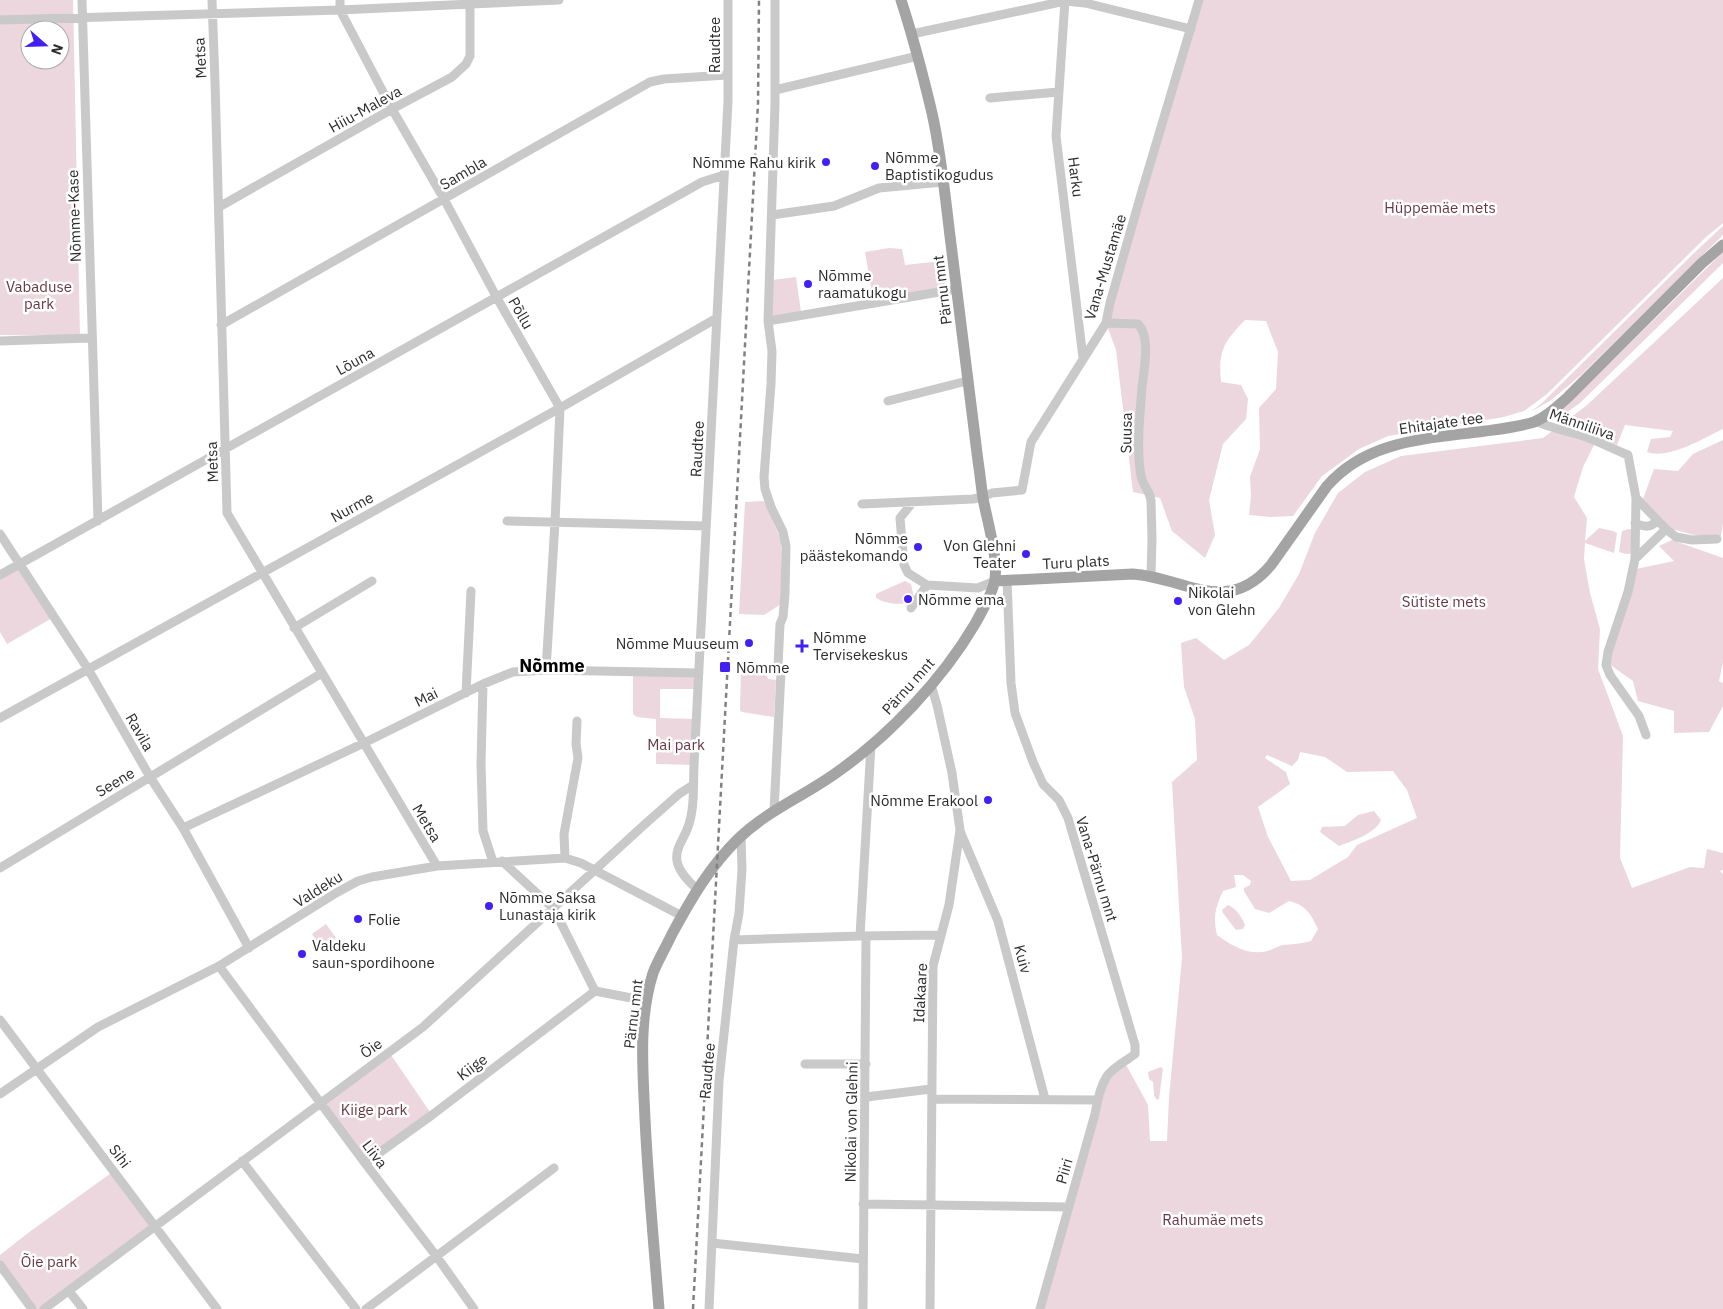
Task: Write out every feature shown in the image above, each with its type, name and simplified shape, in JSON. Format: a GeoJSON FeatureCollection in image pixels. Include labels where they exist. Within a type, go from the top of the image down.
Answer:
{"type":"FeatureCollection","features":[{"type":"Feature","properties":{"kind":"main road","name":"Pärnu mnt"},"geometry":{"type":"LineString","coordinates":[[659,1309],[648,1172],[643,1071],[643,1035],[653,972],[682,916],[712,867],[741,836],[774,811],[834,775],[871,745],[902,716],[931,685],[962,646],[982,611],[995,581],[992,541],[983,497],[934,121],[912,34],[900,0]]}},
{"type":"Feature","properties":{"kind":"main road","name":"Ehitajate tee"},"geometry":{"type":"LineString","coordinates":[[1154,576],[1190,588],[1214,593],[1225,593],[1244,587],[1262,576],[1327,486],[1337,475],[1354,463],[1386,447],[1402,443],[1503,429],[1534,422],[1554,410],[1568,397],[1695,270],[1723,245]]}},
{"type":"Feature","properties":{"kind":"main road","name":"Turu plats"},"geometry":{"type":"LineString","coordinates":[[995,581],[1133,574],[1154,576]]}},
{"type":"Feature","properties":{"kind":"street","name":"Nõmme-Kase"},"geometry":{"type":"LineString","coordinates":[[82,0],[98,521]]}},
{"type":"Feature","properties":{"kind":"street","name":"Metsa"},"geometry":{"type":"LineString","coordinates":[[212,0],[227,513],[437,866]]}},
{"type":"Feature","properties":{"kind":"street","name":"Põllu"},"geometry":{"type":"LineString","coordinates":[[340,0],[340,10],[392,109],[560,408]]}},
{"type":"Feature","properties":{"kind":"street"},"geometry":{"type":"LineString","coordinates":[[0,20],[340,10],[470,2],[560,0]]}},
{"type":"Feature","properties":{"kind":"street","name":"Raudtee"},"geometry":{"type":"LineString","coordinates":[[697,890],[683,873],[677,860],[680,843],[688,827],[691,815],[693,785],[728,101],[728,0]]}},
{"type":"Feature","properties":{"kind":"street"},"geometry":{"type":"LineString","coordinates":[[774,811],[781,678],[778,666],[783,626],[786,546],[783,532],[771,508],[765,489],[764,477],[772,351],[768,321],[775,90],[775,0]]}},
{"type":"Feature","properties":{"kind":"street"},"geometry":{"type":"LineString","coordinates":[[912,34],[1065,0],[1085,3],[1190,29]]}},
{"type":"Feature","properties":{"kind":"street","name":"Harku"},"geometry":{"type":"LineString","coordinates":[[1065,0],[1056,136],[1083,358]]}},
{"type":"Feature","properties":{"kind":"street","name":"Vana-Mustamäe"},"geometry":{"type":"LineString","coordinates":[[983,497],[992,493],[1022,490],[1031,442],[1106,323],[1142,191],[1199,0]]}},
{"type":"Feature","properties":{"kind":"street","name":"Hiiu-Maleva"},"geometry":{"type":"LineString","coordinates":[[219,207],[452,77],[466,64],[470,56],[470,2]]}},
{"type":"Feature","properties":{"kind":"street"},"geometry":{"type":"LineString","coordinates":[[775,90],[918,56]]}},
{"type":"Feature","properties":{"kind":"street","name":"Sambla"},"geometry":{"type":"LineString","coordinates":[[221,325],[650,82],[664,79],[727,75]]}},
{"type":"Feature","properties":{"kind":"street"},"geometry":{"type":"LineString","coordinates":[[990,98],[1058,92]]}},
{"type":"Feature","properties":{"kind":"street","name":"Lõuna"},"geometry":{"type":"LineString","coordinates":[[0,576],[702,182],[724,175]]}},
{"type":"Feature","properties":{"kind":"street"},"geometry":{"type":"LineString","coordinates":[[772,215],[834,206],[879,188],[943,182]]}},
{"type":"Feature","properties":{"kind":"street"},"geometry":{"type":"LineString","coordinates":[[768,321],[957,289]]}},
{"type":"Feature","properties":{"kind":"street","name":"Nurme"},"geometry":{"type":"LineString","coordinates":[[0,718],[262,571],[560,408],[716,318]]}},
{"type":"Feature","properties":{"kind":"street","name":"Suusa"},"geometry":{"type":"LineString","coordinates":[[1106,323],[1138,324],[1144,332],[1146,352],[1139,420],[1140,462],[1141,478],[1152,501],[1154,576]]}},
{"type":"Feature","properties":{"kind":"street"},"geometry":{"type":"LineString","coordinates":[[0,341],[91,338]]}},
{"type":"Feature","properties":{"kind":"street"},"geometry":{"type":"LineString","coordinates":[[888,401],[967,381]]}},
{"type":"Feature","properties":{"kind":"street"},"geometry":{"type":"LineString","coordinates":[[546,670],[560,408]]}},
{"type":"Feature","properties":{"kind":"street","name":"Männiliiva"},"geometry":{"type":"LineString","coordinates":[[1534,422],[1577,434],[1628,456],[1636,498]]}},
{"type":"Feature","properties":{"kind":"street"},"geometry":{"type":"LineString","coordinates":[[862,504],[912,503],[983,497]]}},
{"type":"Feature","properties":{"kind":"street"},"geometry":{"type":"LineString","coordinates":[[1636,498],[1657,521],[1676,537],[1692,540],[1717,539]]}},
{"type":"Feature","properties":{"kind":"street"},"geometry":{"type":"LineString","coordinates":[[1636,498],[1635,559],[1628,592],[1608,652],[1606,665],[1610,675],[1639,716],[1646,736]]}},
{"type":"Feature","properties":{"kind":"street"},"geometry":{"type":"LineString","coordinates":[[912,503],[900,518],[904,564],[908,573],[927,585],[978,588],[995,581]]}},
{"type":"Feature","properties":{"kind":"street"},"geometry":{"type":"LineString","coordinates":[[507,521],[706,526]]}},
{"type":"Feature","properties":{"kind":"street"},"geometry":{"type":"LineString","coordinates":[[1635,523],[1648,527],[1657,521]]}},
{"type":"Feature","properties":{"kind":"street"},"geometry":{"type":"LineString","coordinates":[[1635,559],[1666,529]]}},
{"type":"Feature","properties":{"kind":"street","name":"Ravila"},"geometry":{"type":"LineString","coordinates":[[0,534],[88,669],[150,777],[183,828],[249,948]]}},
{"type":"Feature","properties":{"kind":"street","name":"Vana-Pärnu mnt"},"geometry":{"type":"LineString","coordinates":[[1007,580],[1011,683],[1016,713],[1033,762],[1043,784],[1059,800],[1068,818],[1135,1045],[1135,1054]]}},
{"type":"Feature","properties":{"kind":"street"},"geometry":{"type":"LineString","coordinates":[[294,628],[372,581]]}},
{"type":"Feature","properties":{"kind":"street"},"geometry":{"type":"LineString","coordinates":[[911,608],[927,585]]}},
{"type":"Feature","properties":{"kind":"street"},"geometry":{"type":"LineString","coordinates":[[466,693],[471,591]]}},
{"type":"Feature","properties":{"kind":"street","name":"Mai"},"geometry":{"type":"LineString","coordinates":[[183,828],[364,743],[483,684],[513,672],[546,670],[699,674]]}},
{"type":"Feature","properties":{"kind":"street","name":"Seene"},"geometry":{"type":"LineString","coordinates":[[0,868],[322,673]]}},
{"type":"Feature","properties":{"kind":"street"},"geometry":{"type":"LineString","coordinates":[[483,684],[481,764],[483,831],[498,862],[554,909],[594,991],[647,1001]]}},
{"type":"Feature","properties":{"kind":"street","name":"Idakaare"},"geometry":{"type":"LineString","coordinates":[[930,1309],[933,966],[949,905],[960,830],[952,773],[931,685]]}},
{"type":"Feature","properties":{"kind":"street"},"geometry":{"type":"LineString","coordinates":[[565,858],[564,834],[578,758],[576,744],[577,721]]}},
{"type":"Feature","properties":{"kind":"street","name":"Nikolai von Glehni"},"geometry":{"type":"LineString","coordinates":[[863,1309],[866,1064],[863,936],[871,745]]}},
{"type":"Feature","properties":{"kind":"street","name":"Õie"},"geometry":{"type":"LineString","coordinates":[[44,1309],[422,1028],[554,909],[594,870],[679,794],[693,785]]}},
{"type":"Feature","properties":{"kind":"street","name":"Kuiv"},"geometry":{"type":"LineString","coordinates":[[960,830],[998,921],[1045,1099]]}},
{"type":"Feature","properties":{"kind":"street","name":"Raudtee"},"geometry":{"type":"LineString","coordinates":[[709,1309],[719,1081],[734,940],[739,913],[742,870],[741,836]]}},
{"type":"Feature","properties":{"kind":"street","name":"Valdeku"},"geometry":{"type":"LineString","coordinates":[[0,1094],[98,1027],[220,966],[336,892],[358,881],[372,877],[437,866],[570,858],[682,916]]}},
{"type":"Feature","properties":{"kind":"street"},"geometry":{"type":"LineString","coordinates":[[734,940],[941,935]]}},
{"type":"Feature","properties":{"kind":"street","name":"Liiva"},"geometry":{"type":"LineString","coordinates":[[220,966],[474,1309]]}},
{"type":"Feature","properties":{"kind":"street","name":"Kiige"},"geometry":{"type":"LineString","coordinates":[[365,1163],[432,1115],[594,991]]}},
{"type":"Feature","properties":{"kind":"street","name":"Sihi"},"geometry":{"type":"LineString","coordinates":[[0,1020],[218,1309]]}},
{"type":"Feature","properties":{"kind":"street","name":"Piiri"},"geometry":{"type":"LineString","coordinates":[[1040,1309],[1095,1114],[1097,1100],[1108,1076],[1124,1061],[1135,1054]]}},
{"type":"Feature","properties":{"kind":"street"},"geometry":{"type":"LineString","coordinates":[[805,1064],[866,1064]]}},
{"type":"Feature","properties":{"kind":"street"},"geometry":{"type":"LineString","coordinates":[[866,1097],[931,1089]]}},
{"type":"Feature","properties":{"kind":"street"},"geometry":{"type":"LineString","coordinates":[[932,1099],[1097,1100]]}},
{"type":"Feature","properties":{"kind":"street"},"geometry":{"type":"LineString","coordinates":[[242,1161],[356,1309]]}},
{"type":"Feature","properties":{"kind":"street"},"geometry":{"type":"LineString","coordinates":[[366,1309],[554,1168]]}},
{"type":"Feature","properties":{"kind":"street"},"geometry":{"type":"LineString","coordinates":[[863,1204],[1068,1208]]}},
{"type":"Feature","properties":{"kind":"street"},"geometry":{"type":"LineString","coordinates":[[712,1243],[863,1259]]}},
{"type":"Feature","properties":{"kind":"street"},"geometry":{"type":"LineString","coordinates":[[0,1265],[32,1309]]}},
{"type":"Feature","properties":{"kind":"street"},"geometry":{"type":"LineString","coordinates":[[68,1291],[83,1309]]}},
{"type":"Feature","properties":{"kind":"green space","name":"Vabaduse park"},"geometry":{"type":"Polygon","coordinates":[[[0,0],[73,0],[80,336],[0,335],[0,0]]]}},
{"type":"Feature","properties":{"kind":"green space","name":"Hüppemäe mets"},"geometry":{"type":"Polygon","coordinates":[[[1199,0],[1723,0],[1723,223],[1706,237],[1547,394],[1524,411],[1504,417],[1388,436],[1359,449],[1322,476],[1293,516],[1270,517],[1249,515],[1250,477],[1260,449],[1259,408],[1276,389],[1278,352],[1266,321],[1245,320],[1232,334],[1224,347],[1220,371],[1221,382],[1241,385],[1248,399],[1246,419],[1223,444],[1209,500],[1215,535],[1205,558],[1172,531],[1160,498],[1133,492],[1116,350],[1106,323],[1199,0]]]}},
{"type":"Feature","properties":{"kind":"green space"},"geometry":{"type":"Polygon","coordinates":[[[1723,226],[1723,235],[1581,375],[1550,401],[1530,412],[1541,404],[1723,226]]]}},
{"type":"Feature","properties":{"kind":"green space"},"geometry":{"type":"Polygon","coordinates":[[[889,248],[902,249],[905,265],[942,261],[945,287],[873,300],[865,252],[889,248]]]}},
{"type":"Feature","properties":{"kind":"green space"},"geometry":{"type":"Polygon","coordinates":[[[1723,252],[1723,263],[1580,403],[1559,418],[1555,417],[1723,252]]]}},
{"type":"Feature","properties":{"kind":"green space"},"geometry":{"type":"Polygon","coordinates":[[[796,277],[801,312],[771,316],[772,280],[796,277]]]}},
{"type":"Feature","properties":{"kind":"green space","name":"Sütiste mets"},"geometry":{"type":"Polygon","coordinates":[[[1723,278],[1723,429],[1686,447],[1656,454],[1647,452],[1651,439],[1670,437],[1673,431],[1625,425],[1617,445],[1598,437],[1583,467],[1574,497],[1587,518],[1585,541],[1599,528],[1617,533],[1614,553],[1585,543],[1584,559],[1590,593],[1600,629],[1598,669],[1623,736],[1620,858],[1632,888],[1690,867],[1704,868],[1707,849],[1723,853],[1723,870],[1720,871],[1723,874],[1723,1309],[1040,1309],[1107,1076],[1124,1061],[1148,1105],[1150,1141],[1167,1141],[1169,1098],[1182,958],[1172,782],[1197,760],[1195,719],[1184,687],[1181,643],[1196,638],[1224,660],[1249,645],[1279,608],[1299,574],[1315,533],[1338,493],[1365,472],[1401,456],[1543,438],[1586,406],[1723,278]],[[1300,752],[1298,760],[1292,766],[1267,755],[1265,758],[1286,772],[1290,784],[1258,807],[1268,837],[1291,881],[1310,880],[1348,857],[1357,845],[1417,818],[1407,790],[1393,771],[1347,772],[1325,757],[1300,752]],[[1234,875],[1236,887],[1223,891],[1218,903],[1215,918],[1217,935],[1241,949],[1254,952],[1268,951],[1283,945],[1311,941],[1318,929],[1304,908],[1289,901],[1269,913],[1255,909],[1244,891],[1244,888],[1250,885],[1251,881],[1243,875],[1234,875]]]}},
{"type":"Feature","properties":{"kind":"green space"},"geometry":{"type":"Polygon","coordinates":[[[1723,440],[1723,523],[1721,536],[1701,537],[1672,529],[1643,499],[1654,469],[1678,471],[1693,454],[1723,440]]]}},
{"type":"Feature","properties":{"kind":"green space"},"geometry":{"type":"Polygon","coordinates":[[[764,501],[781,540],[781,604],[764,615],[739,614],[745,502],[764,501]]]}},
{"type":"Feature","properties":{"kind":"green space"},"geometry":{"type":"Polygon","coordinates":[[[1629,529],[1636,532],[1634,553],[1626,554],[1619,552],[1622,531],[1629,529]]]}},
{"type":"Feature","properties":{"kind":"green space"},"geometry":{"type":"Polygon","coordinates":[[[1672,540],[1723,558],[1723,662],[1719,681],[1723,683],[1723,706],[1709,732],[1674,733],[1674,711],[1638,701],[1633,681],[1609,664],[1636,569],[1674,561],[1659,546],[1672,540]]]}},
{"type":"Feature","properties":{"kind":"green space"},"geometry":{"type":"Polygon","coordinates":[[[20,564],[54,617],[7,644],[0,632],[0,575],[20,564]]]}},
{"type":"Feature","properties":{"kind":"green space"},"geometry":{"type":"Polygon","coordinates":[[[905,581],[911,584],[914,597],[912,601],[894,604],[876,598],[876,594],[905,581]]]}},
{"type":"Feature","properties":{"kind":"green space"},"geometry":{"type":"Polygon","coordinates":[[[741,668],[765,669],[768,679],[776,680],[774,717],[742,712],[740,710],[741,668]]]}},
{"type":"Feature","properties":{"kind":"green space","name":"Mai park"},"geometry":{"type":"Polygon","coordinates":[[[633,672],[699,673],[699,689],[660,689],[660,718],[697,719],[694,765],[656,764],[656,719],[637,717],[633,714],[633,672]]]}},
{"type":"Feature","properties":{"kind":"green space"},"geometry":{"type":"Polygon","coordinates":[[[1374,811],[1381,820],[1378,825],[1369,833],[1350,842],[1339,846],[1320,832],[1322,827],[1345,826],[1358,815],[1374,811]]]}},
{"type":"Feature","properties":{"kind":"green space"},"geometry":{"type":"Polygon","coordinates":[[[1228,905],[1234,908],[1240,916],[1245,925],[1243,929],[1236,930],[1223,913],[1222,910],[1228,905]]]}},
{"type":"Feature","properties":{"kind":"green space"},"geometry":{"type":"Polygon","coordinates":[[[326,924],[336,938],[321,948],[312,934],[326,924]]]}},
{"type":"Feature","properties":{"kind":"green space","name":"Kiige park"},"geometry":{"type":"Polygon","coordinates":[[[389,1052],[432,1115],[365,1163],[321,1102],[389,1052]]]}},
{"type":"Feature","properties":{"kind":"green space"},"geometry":{"type":"Polygon","coordinates":[[[1161,1067],[1163,1069],[1159,1099],[1157,1100],[1154,1096],[1153,1082],[1149,1079],[1148,1072],[1161,1067]]]}},
{"type":"Feature","properties":{"kind":"green space","name":"Õie park"},"geometry":{"type":"Polygon","coordinates":[[[114,1171],[155,1226],[44,1309],[32,1309],[0,1265],[0,1255],[114,1171]]]}},
{"type":"Feature","properties":{"kind":"railway"},"geometry":{"type":"LineString","coordinates":[[693,1309],[758,104],[759,0]]}},
{"type":"Feature","properties":{"kind":"place","name":"Nõmme Rahu kirik"},"geometry":{"type":"Point","coordinates":[826,162]}},
{"type":"Feature","properties":{"kind":"place","name":"Nõmme Baptistikogudus"},"geometry":{"type":"Point","coordinates":[875,166]}},
{"type":"Feature","properties":{"kind":"place","name":"Nõmme raamatukogu"},"geometry":{"type":"Point","coordinates":[808,284]}},
{"type":"Feature","properties":{"kind":"place","name":"Nõmme päästekomando"},"geometry":{"type":"Point","coordinates":[918,547]}},
{"type":"Feature","properties":{"kind":"place","name":"Von Glehni Teater"},"geometry":{"type":"Point","coordinates":[1026,554]}},
{"type":"Feature","properties":{"kind":"place","name":"Nõmme ema"},"geometry":{"type":"Point","coordinates":[908,599]}},
{"type":"Feature","properties":{"kind":"place","name":"Nikolai von Glehn"},"geometry":{"type":"Point","coordinates":[1178,601]}},
{"type":"Feature","properties":{"kind":"place","name":"Nõmme Muuseum"},"geometry":{"type":"Point","coordinates":[749,643]}},
{"type":"Feature","properties":{"kind":"place","name":"Nõmme Tervisekeskus"},"geometry":{"type":"Point","coordinates":[802,646]}},
{"type":"Feature","properties":{"kind":"place","name":"Nõmme"},"geometry":{"type":"Point","coordinates":[725,667]}},
{"type":"Feature","properties":{"kind":"place","name":"Nõmme Erakool"},"geometry":{"type":"Point","coordinates":[988,800]}},
{"type":"Feature","properties":{"kind":"place","name":"Nõmme Saksa Lunastaja kirik"},"geometry":{"type":"Point","coordinates":[489,906]}},
{"type":"Feature","properties":{"kind":"place","name":"Folie"},"geometry":{"type":"Point","coordinates":[358,919]}},
{"type":"Feature","properties":{"kind":"place","name":"Valdeku saun-spordihoone"},"geometry":{"type":"Point","coordinates":[302,954]}},
{"type":"Feature","properties":{"kind":"district","name":"Nõmme"},"geometry":{"type":"Point","coordinates":[552,665]}},
{"type":"Feature","properties":{"kind":"park label","name":"Rahumäe mets"},"geometry":{"type":"Point","coordinates":[1213,1219]}}]}
